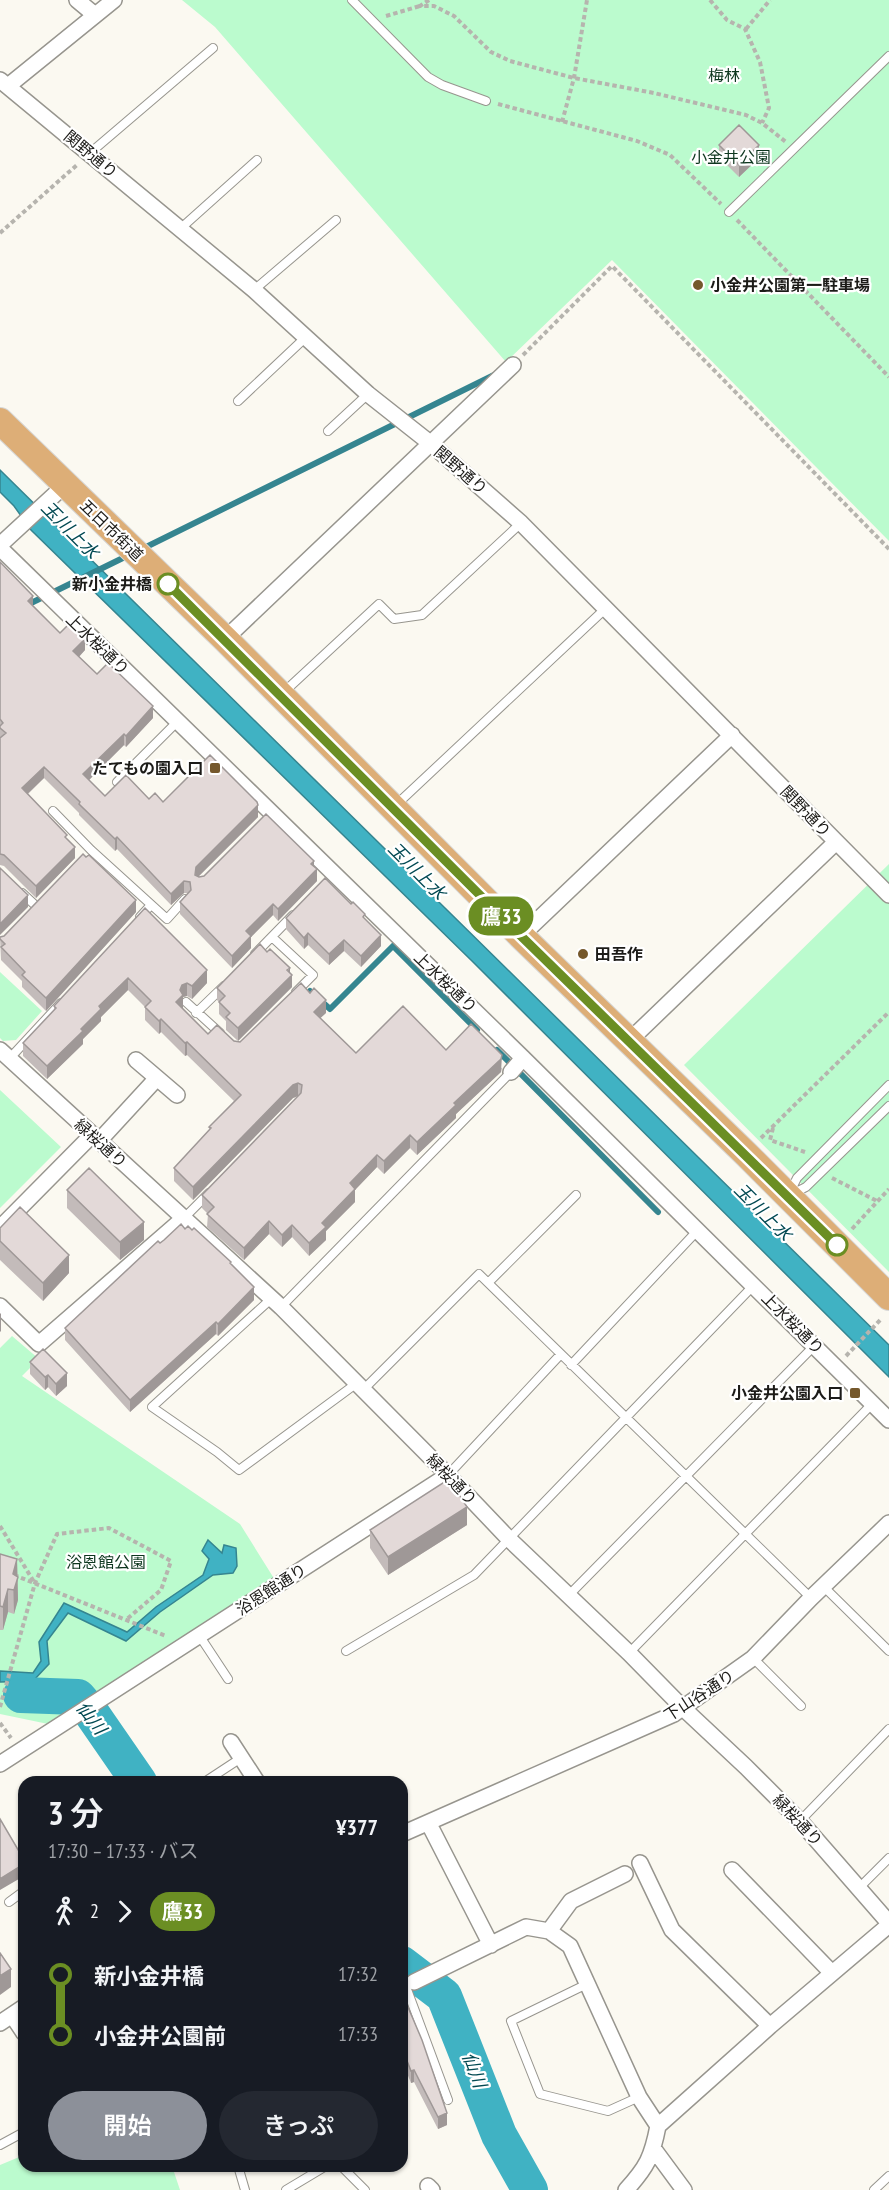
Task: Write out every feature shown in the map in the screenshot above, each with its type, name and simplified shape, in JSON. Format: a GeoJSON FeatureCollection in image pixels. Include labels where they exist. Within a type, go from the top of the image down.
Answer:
{"type":"FeatureCollection","features":[{"type":"Feature","properties":{"kind":"main road","name":"五日市街道"},"geometry":{"type":"LineString","coordinates":[[0,421],[61,489],[225,639],[521,936],[746,1154],[837,1245],[886,1307]]}},
{"type":"Feature","properties":{"kind":"street"},"geometry":{"type":"LineString","coordinates":[[77,0],[95,15]]}},
{"type":"Feature","properties":{"kind":"street"},"geometry":{"type":"LineString","coordinates":[[4,82],[114,0]]}},
{"type":"Feature","properties":{"kind":"street","name":"関野通り"},"geometry":{"type":"LineString","coordinates":[[4,82],[254,290],[368,393],[430,443],[521,523],[889,895]]}},
{"type":"Feature","properties":{"kind":"street"},"geometry":{"type":"LineString","coordinates":[[225,639],[513,365]]}},
{"type":"Feature","properties":{"kind":"street"},"geometry":{"type":"LineString","coordinates":[[3,543],[61,489]]}},
{"type":"Feature","properties":{"kind":"street","name":"上水桜通り"},"geometry":{"type":"LineString","coordinates":[[3,543],[267,816],[517,1065],[698,1230],[889,1420]]}},
{"type":"Feature","properties":{"kind":"street"},"geometry":{"type":"LineString","coordinates":[[521,936],[732,735]]}},
{"type":"Feature","properties":{"kind":"street"},"geometry":{"type":"LineString","coordinates":[[630,1040],[836,842]]}},
{"type":"Feature","properties":{"kind":"street","name":"緑桜通り"},"geometry":{"type":"LineString","coordinates":[[5,1054],[276,1303],[509,1539],[800,1821],[889,1924]]}},
{"type":"Feature","properties":{"kind":"street"},"geometry":{"type":"LineString","coordinates":[[136,1060],[177,1095]]}},
{"type":"Feature","properties":{"kind":"street"},"geometry":{"type":"LineString","coordinates":[[0,1228],[157,1078]]}},
{"type":"Feature","properties":{"kind":"street"},"geometry":{"type":"LineString","coordinates":[[0,1306],[39,1344],[184,1218]]}},
{"type":"Feature","properties":{"kind":"street","name":"浴恩館通り"},"geometry":{"type":"LineString","coordinates":[[0,1764],[448,1475]]}},
{"type":"Feature","properties":{"kind":"street","name":"下山谷通り"},"geometry":{"type":"LineString","coordinates":[[408,1832],[674,1714],[753,1658],[889,1523]]}},
{"type":"Feature","properties":{"kind":"street"},"geometry":{"type":"LineString","coordinates":[[231,1742],[253,1776]]}},
{"type":"Feature","properties":{"kind":"street"},"geometry":{"type":"LineString","coordinates":[[429,1824],[491,1945]]}},
{"type":"Feature","properties":{"kind":"street"},"geometry":{"type":"LineString","coordinates":[[640,1863],[672,1930],[770,2026]]}},
{"type":"Feature","properties":{"kind":"street"},"geometry":{"type":"LineString","coordinates":[[732,1870],[832,1973]]}},
{"type":"Feature","properties":{"kind":"street"},"geometry":{"type":"LineString","coordinates":[[549,1930],[570,1901],[626,1875]]}},
{"type":"Feature","properties":{"kind":"street"},"geometry":{"type":"LineString","coordinates":[[626,2190],[643,2172],[654,2148],[658,2126],[889,1924]]}},
{"type":"Feature","properties":{"kind":"street"},"geometry":{"type":"LineString","coordinates":[[408,1982],[437,1972],[526,1927],[549,1930],[570,1946],[639,2097],[658,2126]]}},
{"type":"Feature","properties":{"kind":"street"},"geometry":{"type":"LineString","coordinates":[[654,2148],[684,2190]]}},
{"type":"Feature","properties":{"kind":"lane"},"geometry":{"type":"LineString","coordinates":[[352,0],[428,77],[442,85],[486,101]]}},
{"type":"Feature","properties":{"kind":"lane"},"geometry":{"type":"LineString","coordinates":[[90,153],[213,48]]}},
{"type":"Feature","properties":{"kind":"lane"},"geometry":{"type":"LineString","coordinates":[[729,212],[793,147],[889,56]]}},
{"type":"Feature","properties":{"kind":"lane"},"geometry":{"type":"LineString","coordinates":[[180,229],[257,160]]}},
{"type":"Feature","properties":{"kind":"lane"},"geometry":{"type":"LineString","coordinates":[[254,290],[336,220]]}},
{"type":"Feature","properties":{"kind":"lane"},"geometry":{"type":"LineString","coordinates":[[238,401],[306,337]]}},
{"type":"Feature","properties":{"kind":"lane"},"geometry":{"type":"LineString","coordinates":[[328,431],[368,393]]}},
{"type":"Feature","properties":{"kind":"lane"},"geometry":{"type":"LineString","coordinates":[[281,695],[379,604],[394,619],[422,615],[521,523]]}},
{"type":"Feature","properties":{"kind":"lane"},"geometry":{"type":"LineString","coordinates":[[393,808],[605,609]]}},
{"type":"Feature","properties":{"kind":"lane"},"geometry":{"type":"LineString","coordinates":[[117,782],[177,722]]}},
{"type":"Feature","properties":{"kind":"lane"},"geometry":{"type":"LineString","coordinates":[[53,811],[91,850],[167,919],[186,898]]}},
{"type":"Feature","properties":{"kind":"lane"},"geometry":{"type":"LineString","coordinates":[[83,858],[91,850]]}},
{"type":"Feature","properties":{"kind":"lane"},"geometry":{"type":"LineString","coordinates":[[14,885],[36,906]]}},
{"type":"Feature","properties":{"kind":"lane"},"geometry":{"type":"LineString","coordinates":[[28,914],[43,898]]}},
{"type":"Feature","properties":{"kind":"lane"},"geometry":{"type":"LineString","coordinates":[[135,922],[151,905]]}},
{"type":"Feature","properties":{"kind":"lane"},"geometry":{"type":"LineString","coordinates":[[247,963],[303,905]]}},
{"type":"Feature","properties":{"kind":"lane"},"geometry":{"type":"LineString","coordinates":[[272,938],[313,975],[288,1000]]}},
{"type":"Feature","properties":{"kind":"lane"},"geometry":{"type":"LineString","coordinates":[[196,1013],[230,980]]}},
{"type":"Feature","properties":{"kind":"lane"},"geometry":{"type":"LineString","coordinates":[[5,1054],[65,999]]}},
{"type":"Feature","properties":{"kind":"lane"},"geometry":{"type":"LineString","coordinates":[[186,1002],[230,1042]]}},
{"type":"Feature","properties":{"kind":"lane"},"geometry":{"type":"LineString","coordinates":[[517,1065],[276,1303],[152,1407],[218,1452],[239,1470],[360,1386],[479,1274],[811,1598]]}},
{"type":"Feature","properties":{"kind":"lane"},"geometry":{"type":"LineString","coordinates":[[788,1196],[797,1178],[889,1085]]}},
{"type":"Feature","properties":{"kind":"lane"},"geometry":{"type":"LineString","coordinates":[[788,1196],[806,1187],[889,1106]]}},
{"type":"Feature","properties":{"kind":"lane"},"geometry":{"type":"LineString","coordinates":[[184,1218],[217,1185]]}},
{"type":"Feature","properties":{"kind":"lane"},"geometry":{"type":"LineString","coordinates":[[489,1282],[576,1195]]}},
{"type":"Feature","properties":{"kind":"lane"},"geometry":{"type":"LineString","coordinates":[[571,1365],[698,1230]]}},
{"type":"Feature","properties":{"kind":"lane"},"geometry":{"type":"LineString","coordinates":[[346,1651],[474,1575],[754,1285]]}},
{"type":"Feature","properties":{"kind":"lane"},"geometry":{"type":"LineString","coordinates":[[568,1596],[815,1345]]}},
{"type":"Feature","properties":{"kind":"lane"},"geometry":{"type":"LineString","coordinates":[[448,1475],[560,1355]]}},
{"type":"Feature","properties":{"kind":"lane"},"geometry":{"type":"LineString","coordinates":[[629,1653],[873,1403]]}},
{"type":"Feature","properties":{"kind":"lane"},"geometry":{"type":"LineString","coordinates":[[824,1587],[889,1651]]}},
{"type":"Feature","properties":{"kind":"lane"},"geometry":{"type":"LineString","coordinates":[[199,1635],[228,1678]]}},
{"type":"Feature","properties":{"kind":"lane"},"geometry":{"type":"LineString","coordinates":[[753,1658],[801,1706]]}},
{"type":"Feature","properties":{"kind":"lane"},"geometry":{"type":"LineString","coordinates":[[800,1821],[889,1729]]}},
{"type":"Feature","properties":{"kind":"lane"},"geometry":{"type":"LineString","coordinates":[[214,1776],[241,1758]]}},
{"type":"Feature","properties":{"kind":"lane"},"geometry":{"type":"LineString","coordinates":[[859,1888],[889,1858]]}},
{"type":"Feature","properties":{"kind":"lane"},"geometry":{"type":"LineString","coordinates":[[9,1902],[18,1895]]}},
{"type":"Feature","properties":{"kind":"lane"},"geometry":{"type":"LineString","coordinates":[[587,1984],[512,2021],[540,2094],[608,2111],[639,2097]]}},
{"type":"Feature","properties":{"kind":"lane"},"geometry":{"type":"LineString","coordinates":[[408,1989],[448,2100]]}},
{"type":"Feature","properties":{"kind":"lane"},"geometry":{"type":"LineString","coordinates":[[0,2145],[18,2135]]}},
{"type":"Feature","properties":{"kind":"lane"},"geometry":{"type":"LineString","coordinates":[[240,2172],[245,2190]]}},
{"type":"Feature","properties":{"kind":"lane"},"geometry":{"type":"LineString","coordinates":[[286,2190],[316,2172]]}},
{"type":"Feature","properties":{"kind":"lane"},"geometry":{"type":"LineString","coordinates":[[347,2172],[365,2190]]}},
{"type":"Feature","properties":{"kind":"lane"},"geometry":{"type":"LineString","coordinates":[[874,2190],[889,2176]]}},
{"type":"Feature","properties":{"kind":"path"},"geometry":{"type":"LineString","coordinates":[[420,6],[429,0]]}},
{"type":"Feature","properties":{"kind":"path"},"geometry":{"type":"LineString","coordinates":[[562,122],[574,78],[587,0]]}},
{"type":"Feature","properties":{"kind":"path"},"geometry":{"type":"LineString","coordinates":[[710,0],[727,20],[746,29],[760,62],[769,108],[762,123]]}},
{"type":"Feature","properties":{"kind":"path"},"geometry":{"type":"LineString","coordinates":[[746,29],[770,0]]}},
{"type":"Feature","properties":{"kind":"path"},"geometry":{"type":"LineString","coordinates":[[370,20],[420,6],[434,6],[454,16],[491,52],[510,61],[574,78],[725,110],[762,123],[793,147]]}},
{"type":"Feature","properties":{"kind":"path"},"geometry":{"type":"LineString","coordinates":[[486,101],[637,141],[670,155],[729,212],[889,377]]}},
{"type":"Feature","properties":{"kind":"path"},"geometry":{"type":"LineString","coordinates":[[0,233],[90,153]]}},
{"type":"Feature","properties":{"kind":"path"},"geometry":{"type":"LineString","coordinates":[[513,365],[612,266],[889,549]]}},
{"type":"Feature","properties":{"kind":"path"},"geometry":{"type":"LineString","coordinates":[[746,1154],[889,1012]]}},
{"type":"Feature","properties":{"kind":"path"},"geometry":{"type":"LineString","coordinates":[[774,1126],[770,1140],[806,1152]]}},
{"type":"Feature","properties":{"kind":"path"},"geometry":{"type":"LineString","coordinates":[[831,1178],[878,1202]]}},
{"type":"Feature","properties":{"kind":"path"},"geometry":{"type":"LineString","coordinates":[[837,1245],[889,1189]]}},
{"type":"Feature","properties":{"kind":"path"},"geometry":{"type":"LineString","coordinates":[[851,1350],[886,1307]]}},
{"type":"Feature","properties":{"kind":"path"},"geometry":{"type":"LineString","coordinates":[[0,1526],[35,1583]]}},
{"type":"Feature","properties":{"kind":"path"},"geometry":{"type":"LineString","coordinates":[[0,1707],[35,1583],[57,1534],[109,1528],[171,1561],[161,1590],[127,1619]]}},
{"type":"Feature","properties":{"kind":"path"},"geometry":{"type":"LineString","coordinates":[[7,1572],[184,1644]]}},
{"type":"Feature","properties":{"kind":"green space","name":"小金井公園"},"geometry":{"type":"Polygon","coordinates":[[[182,0],[889,0],[889,541],[612,260],[506,362],[215,27],[182,0]]]}},
{"type":"Feature","properties":{"kind":"green space"},"geometry":{"type":"Polygon","coordinates":[[[889,864],[889,1272],[684,1065],[889,864]]]}},
{"type":"Feature","properties":{"kind":"green space"},"geometry":{"type":"Polygon","coordinates":[[[0,972],[42,1011],[16,1040],[3,1041],[0,1038],[0,972]]]}},
{"type":"Feature","properties":{"kind":"green space"},"geometry":{"type":"Polygon","coordinates":[[[0,1090],[61,1147],[0,1208],[0,1090]]]}},
{"type":"Feature","properties":{"kind":"green space","name":"浴恩館公園"},"geometry":{"type":"Polygon","coordinates":[[[12,1336],[39,1359],[22,1376],[240,1524],[275,1580],[53,1725],[0,1714],[0,1348],[12,1336]]]}},
{"type":"Feature","properties":{"kind":"green space"},"geometry":{"type":"Polygon","coordinates":[[[18,2158],[18,2172],[174,2172],[180,2190],[0,2190],[0,2165],[18,2158]]]}},
{"type":"Feature","properties":{"kind":"water"},"geometry":{"type":"Polygon","coordinates":[[[0,470],[889,1345],[889,1377],[472,961],[31,530],[14,506],[0,492],[0,470]]]}},
{"type":"Feature","properties":{"kind":"water"},"geometry":{"type":"Polygon","coordinates":[[[208,1540],[222,1553],[224,1545],[236,1548],[237,1566],[233,1573],[213,1575],[160,1612],[126,1641],[68,1613],[47,1641],[49,1664],[33,1681],[0,1682],[0,1671],[33,1673],[41,1661],[39,1642],[64,1603],[127,1632],[156,1607],[203,1575],[209,1559],[202,1551],[208,1540]]]}},
{"type":"Feature","properties":{"kind":"building"},"geometry":{"type":"Polygon","coordinates":[[[739,125],[759,145],[739,165],[719,145],[739,125]]]}},
{"type":"Feature","properties":{"kind":"building"},"geometry":{"type":"Polygon","coordinates":[[[0,562],[33,596],[28,601],[60,633],[70,623],[85,639],[73,651],[97,674],[108,663],[153,706],[126,736],[124,734],[83,774],[105,796],[126,775],[149,799],[155,793],[163,802],[210,755],[258,805],[196,867],[195,875],[204,876],[266,814],[314,861],[311,864],[317,869],[278,909],[273,904],[246,931],[251,936],[232,956],[180,902],[191,890],[190,882],[184,881],[171,894],[117,837],[115,839],[44,767],[22,788],[67,835],[65,837],[75,847],[36,886],[4,855],[0,854],[0,738],[6,733],[0,728],[3,723],[0,719],[0,562]]]}},
{"type":"Feature","properties":{"kind":"building"},"geometry":{"type":"Polygon","coordinates":[[[83,854],[86,857],[89,855],[136,900],[46,998],[22,975],[25,972],[1,947],[5,944],[0,937],[4,936],[83,854]]]}},
{"type":"Feature","properties":{"kind":"building"},"geometry":{"type":"Polygon","coordinates":[[[0,868],[28,895],[0,924],[0,868]]]}},
{"type":"Feature","properties":{"kind":"building"},"geometry":{"type":"Polygon","coordinates":[[[325,878],[351,904],[353,902],[365,914],[363,917],[381,935],[361,956],[344,940],[329,954],[308,933],[304,938],[286,918],[325,878]]]}},
{"type":"Feature","properties":{"kind":"building"},"geometry":{"type":"Polygon","coordinates":[[[145,908],[207,970],[192,986],[187,983],[182,985],[180,990],[183,995],[176,1002],[208,1034],[217,1025],[234,1041],[240,1042],[301,983],[310,993],[314,988],[326,1000],[314,1012],[356,1053],[403,1006],[446,1050],[471,1024],[502,1055],[501,1059],[417,1142],[410,1135],[384,1161],[377,1155],[350,1183],[355,1189],[322,1223],[326,1227],[309,1243],[292,1225],[282,1235],[269,1221],[244,1248],[207,1214],[214,1207],[202,1195],[301,1093],[302,1085],[298,1083],[293,1085],[193,1187],[174,1168],[211,1128],[209,1127],[241,1095],[187,1042],[185,1043],[145,1007],[151,1001],[128,978],[99,1006],[101,1009],[81,1029],[83,1031],[47,1066],[23,1043],[56,1008],[54,1006],[145,908]]]}},
{"type":"Feature","properties":{"kind":"building"},"geometry":{"type":"Polygon","coordinates":[[[260,944],[267,952],[270,949],[290,968],[287,970],[292,975],[238,1028],[226,1017],[230,1013],[219,1002],[225,996],[217,988],[260,944]]]}},
{"type":"Feature","properties":{"kind":"building"},"geometry":{"type":"Polygon","coordinates":[[[89,1168],[144,1222],[120,1242],[67,1190],[89,1168]]]}},
{"type":"Feature","properties":{"kind":"building"},"geometry":{"type":"Polygon","coordinates":[[[20,1207],[69,1255],[43,1283],[0,1241],[0,1228],[20,1207]]]}},
{"type":"Feature","properties":{"kind":"building"},"geometry":{"type":"Polygon","coordinates":[[[181,1224],[185,1229],[188,1226],[192,1230],[194,1228],[254,1287],[218,1324],[216,1322],[130,1400],[65,1328],[158,1241],[160,1243],[181,1224]]]}},
{"type":"Feature","properties":{"kind":"building"},"geometry":{"type":"Polygon","coordinates":[[[43,1349],[67,1373],[56,1384],[30,1362],[43,1349]]]}},
{"type":"Feature","properties":{"kind":"building"},"geometry":{"type":"Polygon","coordinates":[[[449,1479],[467,1507],[388,1557],[370,1530],[449,1479]]]}},
{"type":"Feature","properties":{"kind":"building"},"geometry":{"type":"Polygon","coordinates":[[[0,1554],[17,1559],[13,1574],[18,1577],[14,1590],[8,1589],[3,1607],[0,1606],[0,1554]]]}},
{"type":"Feature","properties":{"kind":"building"},"geometry":{"type":"Polygon","coordinates":[[[0,1819],[18,1850],[18,1868],[0,1879],[0,1819]]]}},
{"type":"Feature","properties":{"kind":"building"},"geometry":{"type":"Polygon","coordinates":[[[0,1953],[11,1969],[0,1976],[0,1953]]]}},
{"type":"Feature","properties":{"kind":"building"},"geometry":{"type":"Polygon","coordinates":[[[408,2007],[447,2113],[438,2117],[414,2070],[411,2071],[408,2063],[408,2007]]]}},
{"type":"Feature","properties":{"kind":"waterway"},"geometry":{"type":"LineString","coordinates":[[140,550],[494,375]]}},
{"type":"Feature","properties":{"kind":"waterway"},"geometry":{"type":"LineString","coordinates":[[27,605],[129,555]]}},
{"type":"Feature","properties":{"kind":"waterway"},"geometry":{"type":"LineString","coordinates":[[310,991],[330,1009],[393,946],[477,1030]]}},
{"type":"Feature","properties":{"kind":"waterway"},"geometry":{"type":"LineString","coordinates":[[497,1050],[658,1212]]}},
{"type":"Feature","properties":{"kind":"waterway","name":"仙川"},"geometry":{"type":"LineString","coordinates":[[21,1695],[78,1697],[135,1776]]}},
{"type":"Feature","properties":{"kind":"waterway","name":"仙川"},"geometry":{"type":"LineString","coordinates":[[408,1969],[444,1996],[499,2135],[530,2190]]}},
{"type":"Feature","properties":{"kind":"bus line","name":"鷹33"},"geometry":{"type":"LineString","coordinates":[[168,584],[521,936],[630,1040],[837,1245]]}},
{"type":"Feature","properties":{"kind":"place","name":"小金井公園第一駐車場"},"geometry":{"type":"Point","coordinates":[698,285]}},
{"type":"Feature","properties":{"kind":"place","name":"新小金井橋"},"geometry":{"type":"Point","coordinates":[168,584]}},
{"type":"Feature","properties":{"kind":"place","name":"たてもの園入口"},"geometry":{"type":"Point","coordinates":[215,768]}},
{"type":"Feature","properties":{"kind":"place","name":"田吾作"},"geometry":{"type":"Point","coordinates":[583,954]}},
{"type":"Feature","properties":{"kind":"place","name":"小金井公園入口"},"geometry":{"type":"Point","coordinates":[855,1393]}},
{"type":"Feature","properties":{"kind":"park label","name":"梅林"},"geometry":{"type":"Point","coordinates":[724,75]}},
{"type":"Feature","properties":{"kind":"water label","name":"玉川上水"},"geometry":{"type":"Point","coordinates":[70,530]}},
{"type":"Feature","properties":{"kind":"water label","name":"玉川上水"},"geometry":{"type":"Point","coordinates":[417,871]}},
{"type":"Feature","properties":{"kind":"water label","name":"玉川上水"},"geometry":{"type":"Point","coordinates":[763,1212]}}]}
